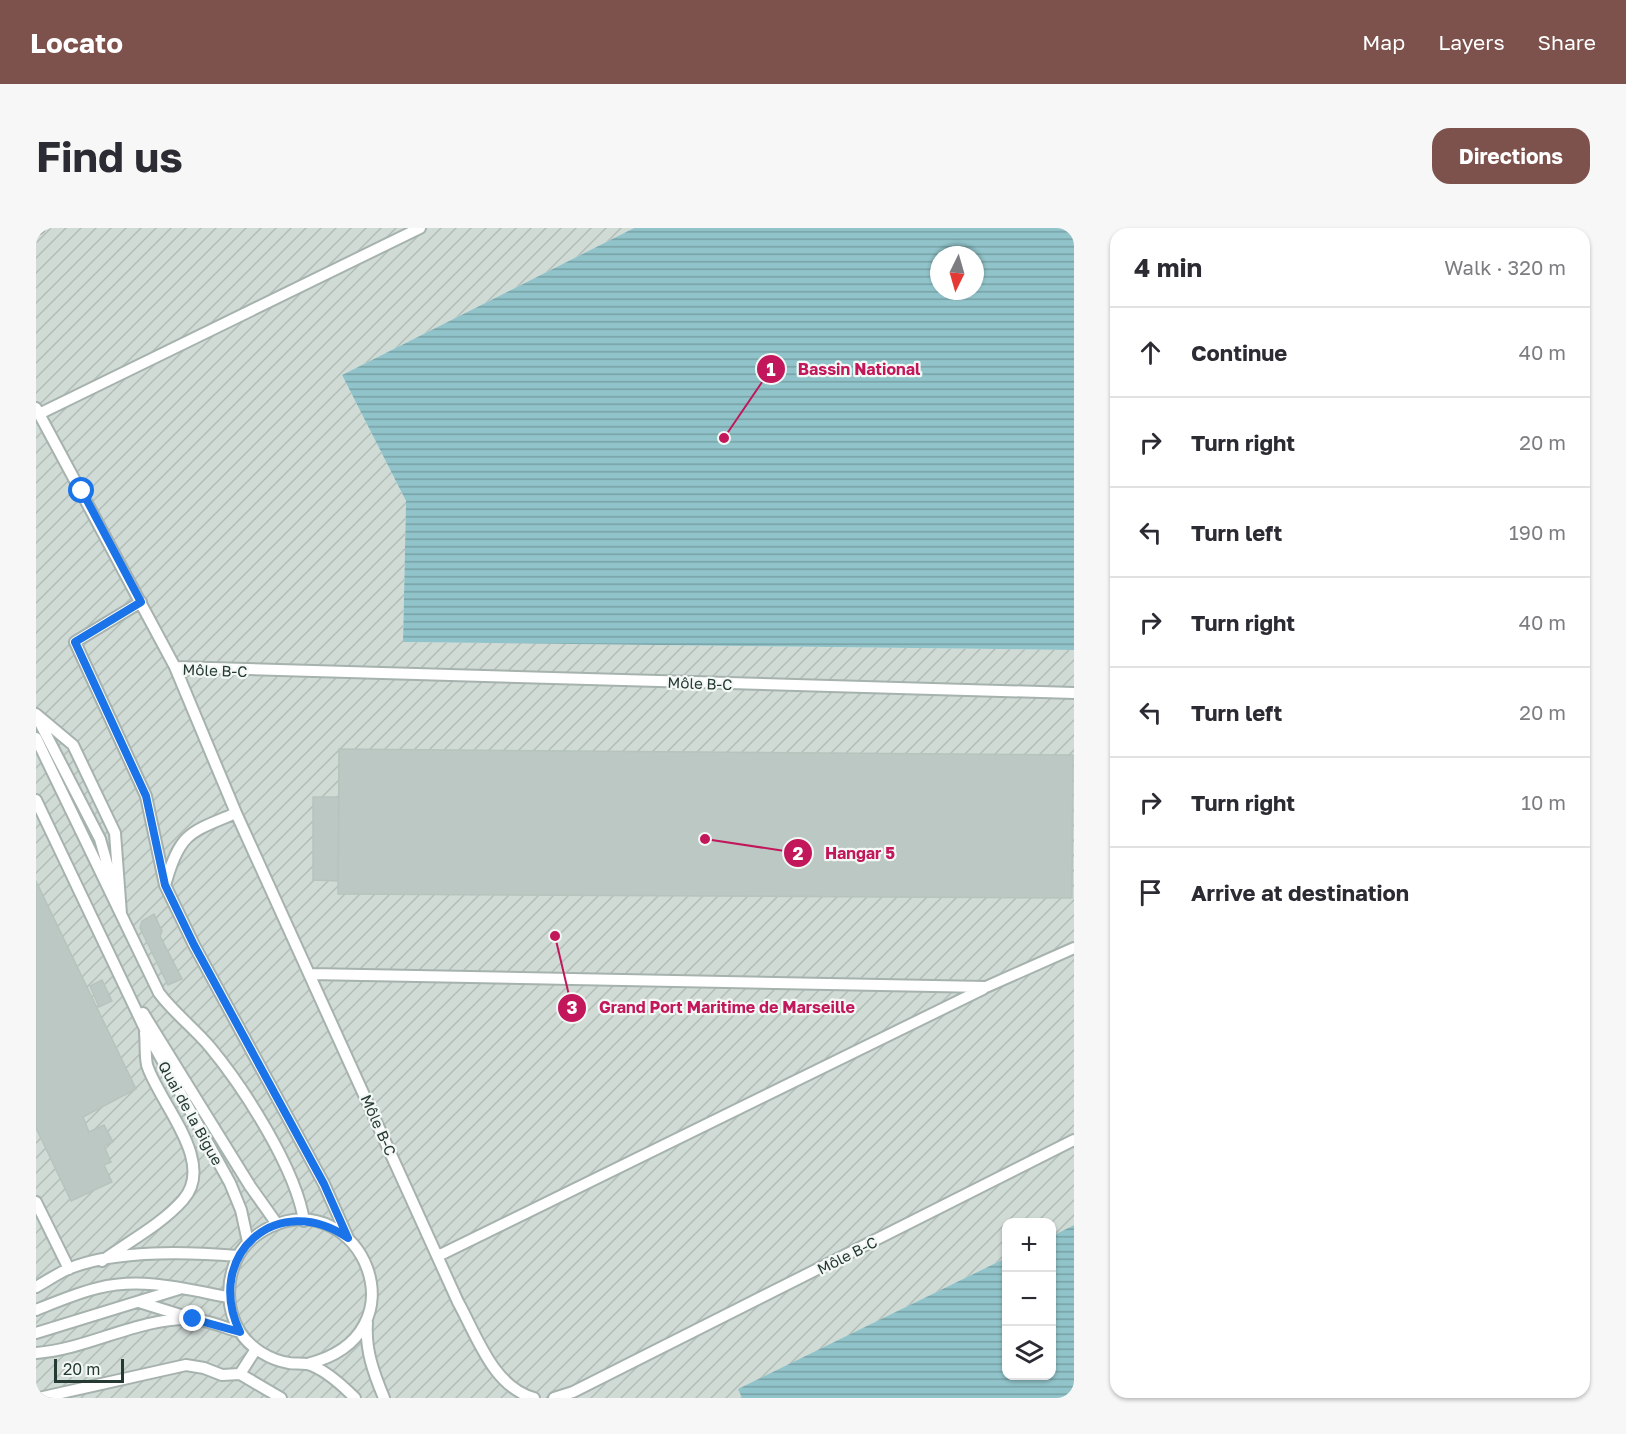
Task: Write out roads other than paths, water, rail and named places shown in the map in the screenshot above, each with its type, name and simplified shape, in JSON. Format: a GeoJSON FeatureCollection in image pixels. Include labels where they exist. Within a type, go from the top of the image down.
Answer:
{"type":"FeatureCollection","features":[{"type":"Feature","properties":{"kind":"lane"},"geometry":{"type":"LineString","coordinates":[[175,667],[38,411],[420,228]]}},
{"type":"Feature","properties":{"kind":"lane"},"geometry":{"type":"LineString","coordinates":[[141,602],[75,642],[146,796],[165,885],[200,956],[324,1184],[348,1238],[362,1255],[371,1276],[372,1298],[367,1320],[368,1350],[373,1371],[384,1398]]}},
{"type":"Feature","properties":{"kind":"lane","name":"Môle B-C"},"geometry":{"type":"LineString","coordinates":[[534,1398],[518,1394],[499,1375],[458,1302],[236,813],[175,667],[1074,693]]}},
{"type":"Feature","properties":{"kind":"lane"},"geometry":{"type":"LineString","coordinates":[[36,715],[100,839],[122,920]]}},
{"type":"Feature","properties":{"kind":"lane"},"geometry":{"type":"LineString","coordinates":[[36,715],[72,745],[115,833],[122,920]]}},
{"type":"Feature","properties":{"kind":"lane"},"geometry":{"type":"LineString","coordinates":[[36,738],[122,920],[164,999],[208,1044],[248,1099],[296,1189],[304,1221]]}},
{"type":"Feature","properties":{"kind":"lane","name":"Quai de la Bigue"},"geometry":{"type":"LineString","coordinates":[[36,800],[145,1029],[230,1183],[241,1210],[248,1242]]}},
{"type":"Feature","properties":{"kind":"lane"},"geometry":{"type":"LineString","coordinates":[[165,885],[178,846],[188,835],[236,813]]}},
{"type":"Feature","properties":{"kind":"lane"},"geometry":{"type":"LineString","coordinates":[[438,1256],[986,987],[1074,948]]}},
{"type":"Feature","properties":{"kind":"lane"},"geometry":{"type":"LineString","coordinates":[[310,974],[986,987]]}},
{"type":"Feature","properties":{"kind":"lane","name":"Quai de la Bigue"},"geometry":{"type":"LineString","coordinates":[[126,987],[250,1186],[277,1224]]}},
{"type":"Feature","properties":{"kind":"lane"},"geometry":{"type":"LineString","coordinates":[[102,1261],[170,1212],[191,1190],[195,1174],[189,1149],[147,1064],[145,1029]]}},
{"type":"Feature","properties":{"kind":"lane","name":"Môle B-C"},"geometry":{"type":"LineString","coordinates":[[554,1398],[583,1387],[1074,1140]]}},
{"type":"Feature","properties":{"kind":"lane"},"geometry":{"type":"LineString","coordinates":[[36,1202],[69,1269]]}},
{"type":"Feature","properties":{"kind":"lane"},"geometry":{"type":"LineString","coordinates":[[348,1238],[320,1223],[304,1221],[277,1224],[248,1242],[238,1256],[230,1276],[228,1297],[232,1315],[240,1332],[256,1349],[272,1358],[289,1363],[307,1364],[326,1359],[344,1350],[358,1336],[367,1320]]}},
{"type":"Feature","properties":{"kind":"lane"},"geometry":{"type":"LineString","coordinates":[[36,1287],[69,1269],[102,1261],[197,1253],[238,1256]]}},
{"type":"Feature","properties":{"kind":"lane"},"geometry":{"type":"LineString","coordinates":[[36,1310],[98,1288],[153,1283],[228,1297]]}},
{"type":"Feature","properties":{"kind":"lane"},"geometry":{"type":"LineString","coordinates":[[36,1333],[182,1288]]}},
{"type":"Feature","properties":{"kind":"lane"},"geometry":{"type":"LineString","coordinates":[[138,1301],[240,1332]]}},
{"type":"Feature","properties":{"kind":"lane"},"geometry":{"type":"LineString","coordinates":[[36,1353],[76,1346],[154,1321],[193,1319]]}},
{"type":"Feature","properties":{"kind":"lane"},"geometry":{"type":"LineString","coordinates":[[240,1374],[256,1349]]}},
{"type":"Feature","properties":{"kind":"lane"},"geometry":{"type":"LineString","coordinates":[[307,1364],[325,1374],[355,1398]]}},
{"type":"Feature","properties":{"kind":"lane"},"geometry":{"type":"LineString","coordinates":[[39,1398],[186,1365],[222,1375],[240,1374],[281,1398]]}},
{"type":"Feature","properties":{"kind":"water"},"geometry":{"type":"Polygon","coordinates":[[[634,228],[1074,228],[1074,650],[403,642],[406,501],[342,375],[634,228]]]}},
{"type":"Feature","properties":{"kind":"water"},"geometry":{"type":"Polygon","coordinates":[[[1074,1225],[1074,1398],[742,1398],[738,1389],[1002,1260],[1002,1380],[1056,1380],[1056,1234],[1074,1225]]]}},
{"type":"Feature","properties":{"kind":"place","name":"Bassin National"},"geometry":{"type":"Point","coordinates":[724,438]}},
{"type":"Feature","properties":{"kind":"place","name":"Hangar 5"},"geometry":{"type":"Point","coordinates":[705,839]}},
{"type":"Feature","properties":{"kind":"place","name":"Grand Port Maritime de Marseille"},"geometry":{"type":"Point","coordinates":[555,936]}}]}
